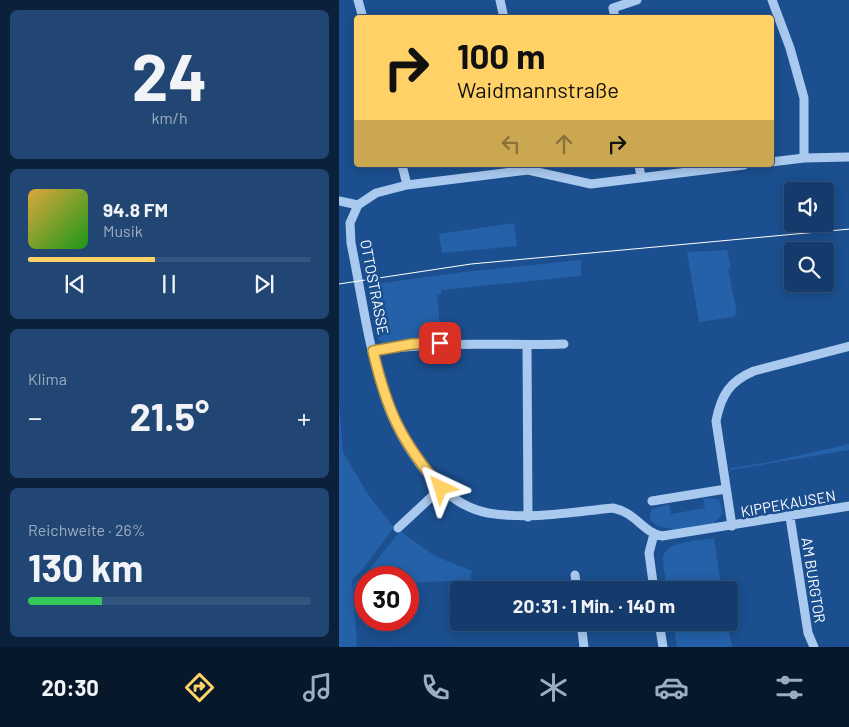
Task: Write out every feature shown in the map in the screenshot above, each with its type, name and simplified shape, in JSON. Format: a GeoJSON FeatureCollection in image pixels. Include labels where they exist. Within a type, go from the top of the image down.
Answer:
{"type":"FeatureCollection","features":[{"type":"Feature","properties":{"kind":"street"},"geometry":{"type":"LineString","coordinates":[[358,0],[362,15]]}},
{"type":"Feature","properties":{"kind":"street"},"geometry":{"type":"LineString","coordinates":[[500,0],[503,15]]}},
{"type":"Feature","properties":{"kind":"street"},"geometry":{"type":"LineString","coordinates":[[614,15],[613,8],[637,0]]}},
{"type":"Feature","properties":{"kind":"street"},"geometry":{"type":"LineString","coordinates":[[773,0],[790,48],[804,98],[804,158]]}},
{"type":"Feature","properties":{"kind":"street"},"geometry":{"type":"LineString","coordinates":[[774,162],[804,158],[849,157]]}},
{"type":"Feature","properties":{"kind":"street"},"geometry":{"type":"LineString","coordinates":[[402,167],[407,185]]}},
{"type":"Feature","properties":{"kind":"street"},"geometry":{"type":"LineString","coordinates":[[639,167],[641,177]]}},
{"type":"Feature","properties":{"kind":"street"},"geometry":{"type":"LineString","coordinates":[[339,201],[358,205],[376,193],[407,185],[528,168],[591,184],[727,167]]}},
{"type":"Feature","properties":{"kind":"street","name":"OTTOSTRASSE"},"geometry":{"type":"LineString","coordinates":[[358,205],[350,223],[351,243],[383,392],[400,433],[417,460],[441,488],[470,507],[487,513],[528,517],[613,508],[626,510],[655,534]]}},
{"type":"Feature","properties":{"kind":"street"},"geometry":{"type":"LineString","coordinates":[[373,351],[412,344],[564,344]]}},
{"type":"Feature","properties":{"kind":"street"},"geometry":{"type":"LineString","coordinates":[[527,345],[528,517]]}},
{"type":"Feature","properties":{"kind":"street"},"geometry":{"type":"LineString","coordinates":[[732,526],[716,421],[720,404],[732,383],[740,377],[770,366],[849,346]]}},
{"type":"Feature","properties":{"kind":"street"},"geometry":{"type":"LineString","coordinates":[[398,528],[441,488]]}},
{"type":"Feature","properties":{"kind":"street"},"geometry":{"type":"LineString","coordinates":[[652,501],[726,489]]}},
{"type":"Feature","properties":{"kind":"street","name":"KIPPEKAUSEN"},"geometry":{"type":"LineString","coordinates":[[655,534],[673,535],[849,506]]}},
{"type":"Feature","properties":{"kind":"street","name":"AM BURGTOR"},"geometry":{"type":"LineString","coordinates":[[789,517],[808,633],[814,647]]}},
{"type":"Feature","properties":{"kind":"street"},"geometry":{"type":"LineString","coordinates":[[652,581],[649,553],[655,534]]}},
{"type":"Feature","properties":{"kind":"street"},"geometry":{"type":"LineString","coordinates":[[575,575],[576,581]]}},
{"type":"Feature","properties":{"kind":"street"},"geometry":{"type":"LineString","coordinates":[[582,631],[584,647]]}},
{"type":"Feature","properties":{"kind":"street"},"geometry":{"type":"LineString","coordinates":[[660,631],[663,647]]}},
{"type":"Feature","properties":{"kind":"shaded area"},"geometry":{"type":"Polygon","coordinates":[[[514,223],[517,246],[442,253],[439,234],[514,223]]]}},
{"type":"Feature","properties":{"kind":"shaded area"},"geometry":{"type":"Polygon","coordinates":[[[727,250],[731,268],[728,269],[737,313],[734,317],[699,322],[687,252],[727,250]]]}},
{"type":"Feature","properties":{"kind":"shaded area"},"geometry":{"type":"Polygon","coordinates":[[[581,260],[581,276],[441,290],[441,294],[437,295],[441,338],[383,343],[379,340],[368,285],[463,272],[581,260]]]}},
{"type":"Feature","properties":{"kind":"shaded area"},"geometry":{"type":"Polygon","coordinates":[[[339,400],[343,452],[369,496],[394,527],[365,566],[354,566],[352,586],[354,584],[354,631],[356,631],[357,647],[339,647],[339,400]]]}},
{"type":"Feature","properties":{"kind":"shaded area"},"geometry":{"type":"Polygon","coordinates":[[[849,444],[849,450],[731,470],[730,468],[770,462],[849,444]]]}},
{"type":"Feature","properties":{"kind":"shaded area"},"geometry":{"type":"Polygon","coordinates":[[[703,498],[719,499],[723,513],[714,523],[671,529],[655,524],[649,518],[652,509],[669,504],[671,514],[705,508],[703,498]]]}},
{"type":"Feature","properties":{"kind":"shaded area"},"geometry":{"type":"Polygon","coordinates":[[[400,531],[435,556],[472,571],[470,580],[419,582],[419,566],[372,566],[400,531]]]}},
{"type":"Feature","properties":{"kind":"shaded area"},"geometry":{"type":"Polygon","coordinates":[[[714,538],[721,581],[666,581],[663,563],[665,553],[669,548],[692,541],[714,538]]]}},
{"type":"Feature","properties":{"kind":"shaded area"},"geometry":{"type":"Polygon","coordinates":[[[674,631],[729,631],[732,647],[677,647],[674,631]]]}},
{"type":"Feature","properties":{"kind":"tram line"},"geometry":{"type":"LineString","coordinates":[[339,284],[471,264],[850,229]]}},
{"type":"Feature","properties":{"kind":"route"},"geometry":{"type":"LineString","coordinates":[[440,343],[412,344],[373,351],[383,392],[400,433],[417,460],[441,488]]}}]}
